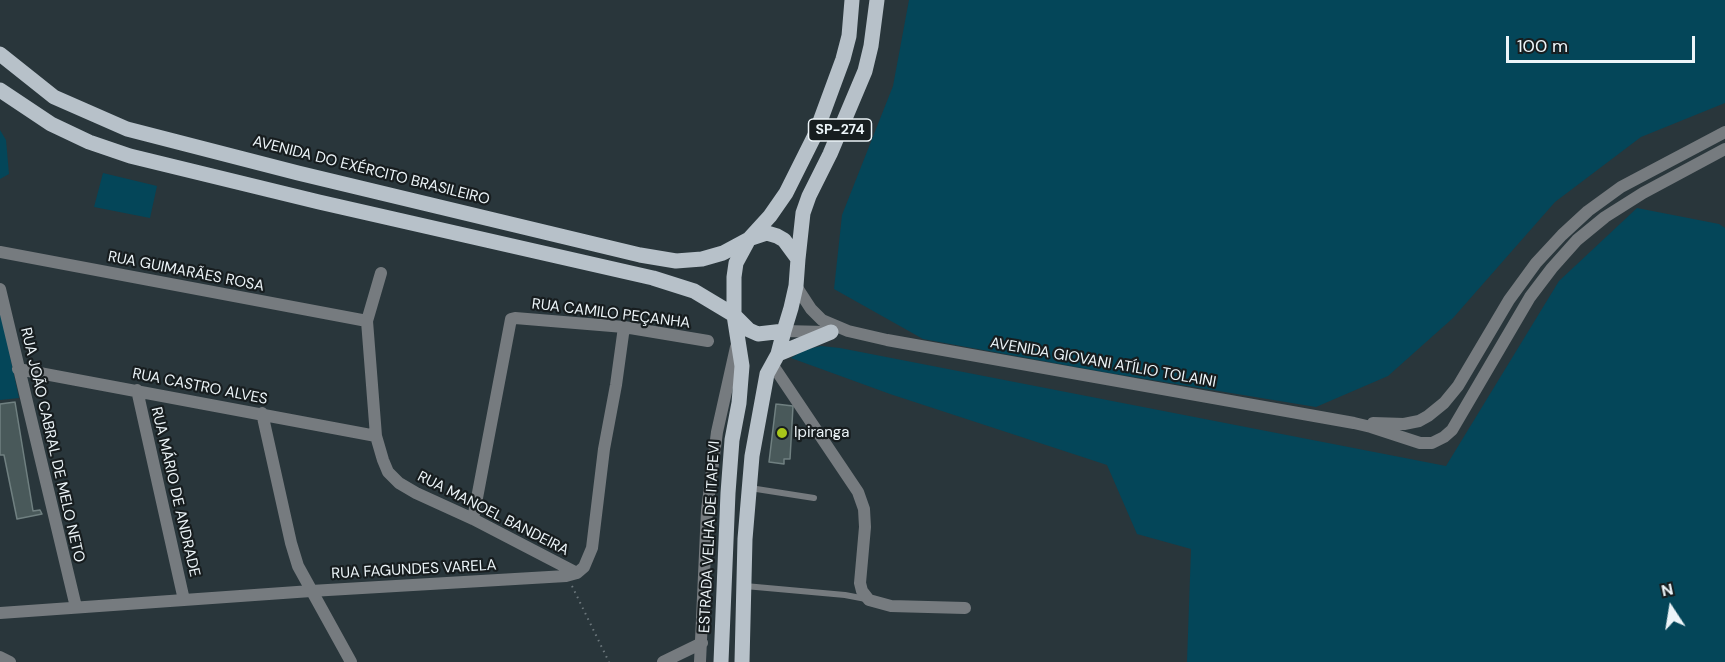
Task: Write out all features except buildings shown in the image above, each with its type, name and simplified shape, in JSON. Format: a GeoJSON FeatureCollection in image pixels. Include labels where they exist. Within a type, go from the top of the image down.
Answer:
{"type":"FeatureCollection","features":[{"type":"Feature","properties":{"kind":"main road","name":"ESTRADA VELHA DE ITAPEVI"},"geometry":{"type":"LineString","coordinates":[[721,662],[728,493],[732,440],[739,403],[741,375],[734,315],[736,263],[749,239],[770,216],[786,193],[815,135],[843,59],[849,36],[852,0]]}},
{"type":"Feature","properties":{"kind":"main road","name":"SP-274"},"geometry":{"type":"LineString","coordinates":[[798,259],[803,213],[808,196],[830,154],[865,71],[872,46],[877,0]]}},
{"type":"Feature","properties":{"kind":"main road","name":"AVENIDA DO EXÉRCITO BRASILEIRO"},"geometry":{"type":"LineString","coordinates":[[0,54],[54,97],[127,129],[298,173],[640,255],[676,261],[702,260],[723,253],[749,239]]}},
{"type":"Feature","properties":{"kind":"main road"},"geometry":{"type":"LineString","coordinates":[[0,90],[51,124],[89,142],[130,156],[330,205],[653,278],[694,291],[734,315],[749,330],[758,334],[780,332]]}},
{"type":"Feature","properties":{"kind":"main road"},"geometry":{"type":"LineString","coordinates":[[741,662],[749,488],[758,414],[767,374],[775,359],[780,332],[796,286],[798,259],[791,247],[777,236],[767,233],[749,239]]}},
{"type":"Feature","properties":{"kind":"main road"},"geometry":{"type":"LineString","coordinates":[[775,359],[831,332]]}},
{"type":"Feature","properties":{"kind":"street","name":"AVENIDA GIOVANI ATÍLIO TOLAINI"},"geometry":{"type":"LineString","coordinates":[[1353,423],[1404,424],[1419,421],[1428,416],[1444,403],[1458,386],[1509,300],[1536,263],[1562,235],[1588,211],[1621,187],[1725,132]]}},
{"type":"Feature","properties":{"kind":"street","name":"AVENIDA GIOVANI ATÍLIO TOLAINI"},"geometry":{"type":"LineString","coordinates":[[848,331],[887,340],[1353,423],[1420,443],[1432,442],[1444,437],[1456,423],[1530,297],[1577,240],[1605,217],[1642,193],[1725,149]]}},
{"type":"Feature","properties":{"kind":"street","name":"RUA GUIMARÃES ROSA"},"geometry":{"type":"LineString","coordinates":[[0,252],[367,321]]}},
{"type":"Feature","properties":{"kind":"street","name":"RUA MANOEL BANDEIRA"},"geometry":{"type":"LineString","coordinates":[[381,273],[367,321],[376,436],[388,472],[399,483],[416,493],[473,519],[572,575]]}},
{"type":"Feature","properties":{"kind":"street"},"geometry":{"type":"LineString","coordinates":[[796,286],[811,309],[822,320],[848,331]]}},
{"type":"Feature","properties":{"kind":"street","name":"RUA JOÃO CABRAL DE MELO NETO"},"geometry":{"type":"LineString","coordinates":[[0,289],[76,607]]}},
{"type":"Feature","properties":{"kind":"street","name":"RUA CAMILO PEÇANHA"},"geometry":{"type":"LineString","coordinates":[[473,519],[511,319],[624,327],[708,341]]}},
{"type":"Feature","properties":{"kind":"street"},"geometry":{"type":"LineString","coordinates":[[572,575],[585,567],[592,548],[604,449],[624,327]]}},
{"type":"Feature","properties":{"kind":"street"},"geometry":{"type":"LineString","coordinates":[[780,332],[848,331]]}},
{"type":"Feature","properties":{"kind":"street"},"geometry":{"type":"LineString","coordinates":[[700,662],[707,510],[717,432],[737,340]]}},
{"type":"Feature","properties":{"kind":"street"},"geometry":{"type":"LineString","coordinates":[[775,359],[858,492],[864,509],[865,526],[860,584],[862,591],[869,600],[891,606],[965,608]]}},
{"type":"Feature","properties":{"kind":"street","name":"RUA CASTRO ALVES"},"geometry":{"type":"LineString","coordinates":[[18,369],[376,436]]}},
{"type":"Feature","properties":{"kind":"street","name":"RUA MÁRIO DE ANDRADE"},"geometry":{"type":"LineString","coordinates":[[137,390],[184,600]]}},
{"type":"Feature","properties":{"kind":"street"},"geometry":{"type":"LineString","coordinates":[[262,413],[294,555],[311,591],[351,662]]}},
{"type":"Feature","properties":{"kind":"street","name":"RUA FAGUNDES VARELA"},"geometry":{"type":"LineString","coordinates":[[0,613],[572,575]]}},
{"type":"Feature","properties":{"kind":"street"},"geometry":{"type":"LineString","coordinates":[[663,662],[702,643]]}},
{"type":"Feature","properties":{"kind":"street"},"geometry":{"type":"LineString","coordinates":[[0,657],[10,662]]}},
{"type":"Feature","properties":{"kind":"lane"},"geometry":{"type":"LineString","coordinates":[[749,488],[814,498]]}},
{"type":"Feature","properties":{"kind":"lane"},"geometry":{"type":"LineString","coordinates":[[744,586],[845,595],[869,600]]}},
{"type":"Feature","properties":{"kind":"path"},"geometry":{"type":"LineString","coordinates":[[572,575],[609,662]]}},
{"type":"Feature","properties":{"kind":"shaded area"},"geometry":{"type":"Polygon","coordinates":[[[909,0],[1725,0],[1725,103],[1641,137],[1555,202],[1453,318],[1388,376],[1316,407],[1103,372],[923,339],[834,289],[842,215],[893,86],[909,0]]]}},
{"type":"Feature","properties":{"kind":"shaded area"},"geometry":{"type":"Polygon","coordinates":[[[0,130],[6,140],[9,174],[0,179],[0,130]]]}},
{"type":"Feature","properties":{"kind":"shaded area"},"geometry":{"type":"Polygon","coordinates":[[[103,173],[157,186],[150,218],[94,207],[103,173]]]}},
{"type":"Feature","properties":{"kind":"shaded area"},"geometry":{"type":"Polygon","coordinates":[[[1637,208],[1719,224],[1725,228],[1725,662],[1187,662],[1191,549],[1137,534],[1107,465],[890,394],[791,358],[804,350],[821,346],[840,348],[1446,466],[1559,281],[1637,208]]]}},
{"type":"Feature","properties":{"kind":"shaded area"},"geometry":{"type":"Polygon","coordinates":[[[0,309],[19,398],[0,400],[0,309]]]}},
{"type":"Feature","properties":{"kind":"place","name":"Ipiranga"},"geometry":{"type":"Point","coordinates":[782,433]}}]}
